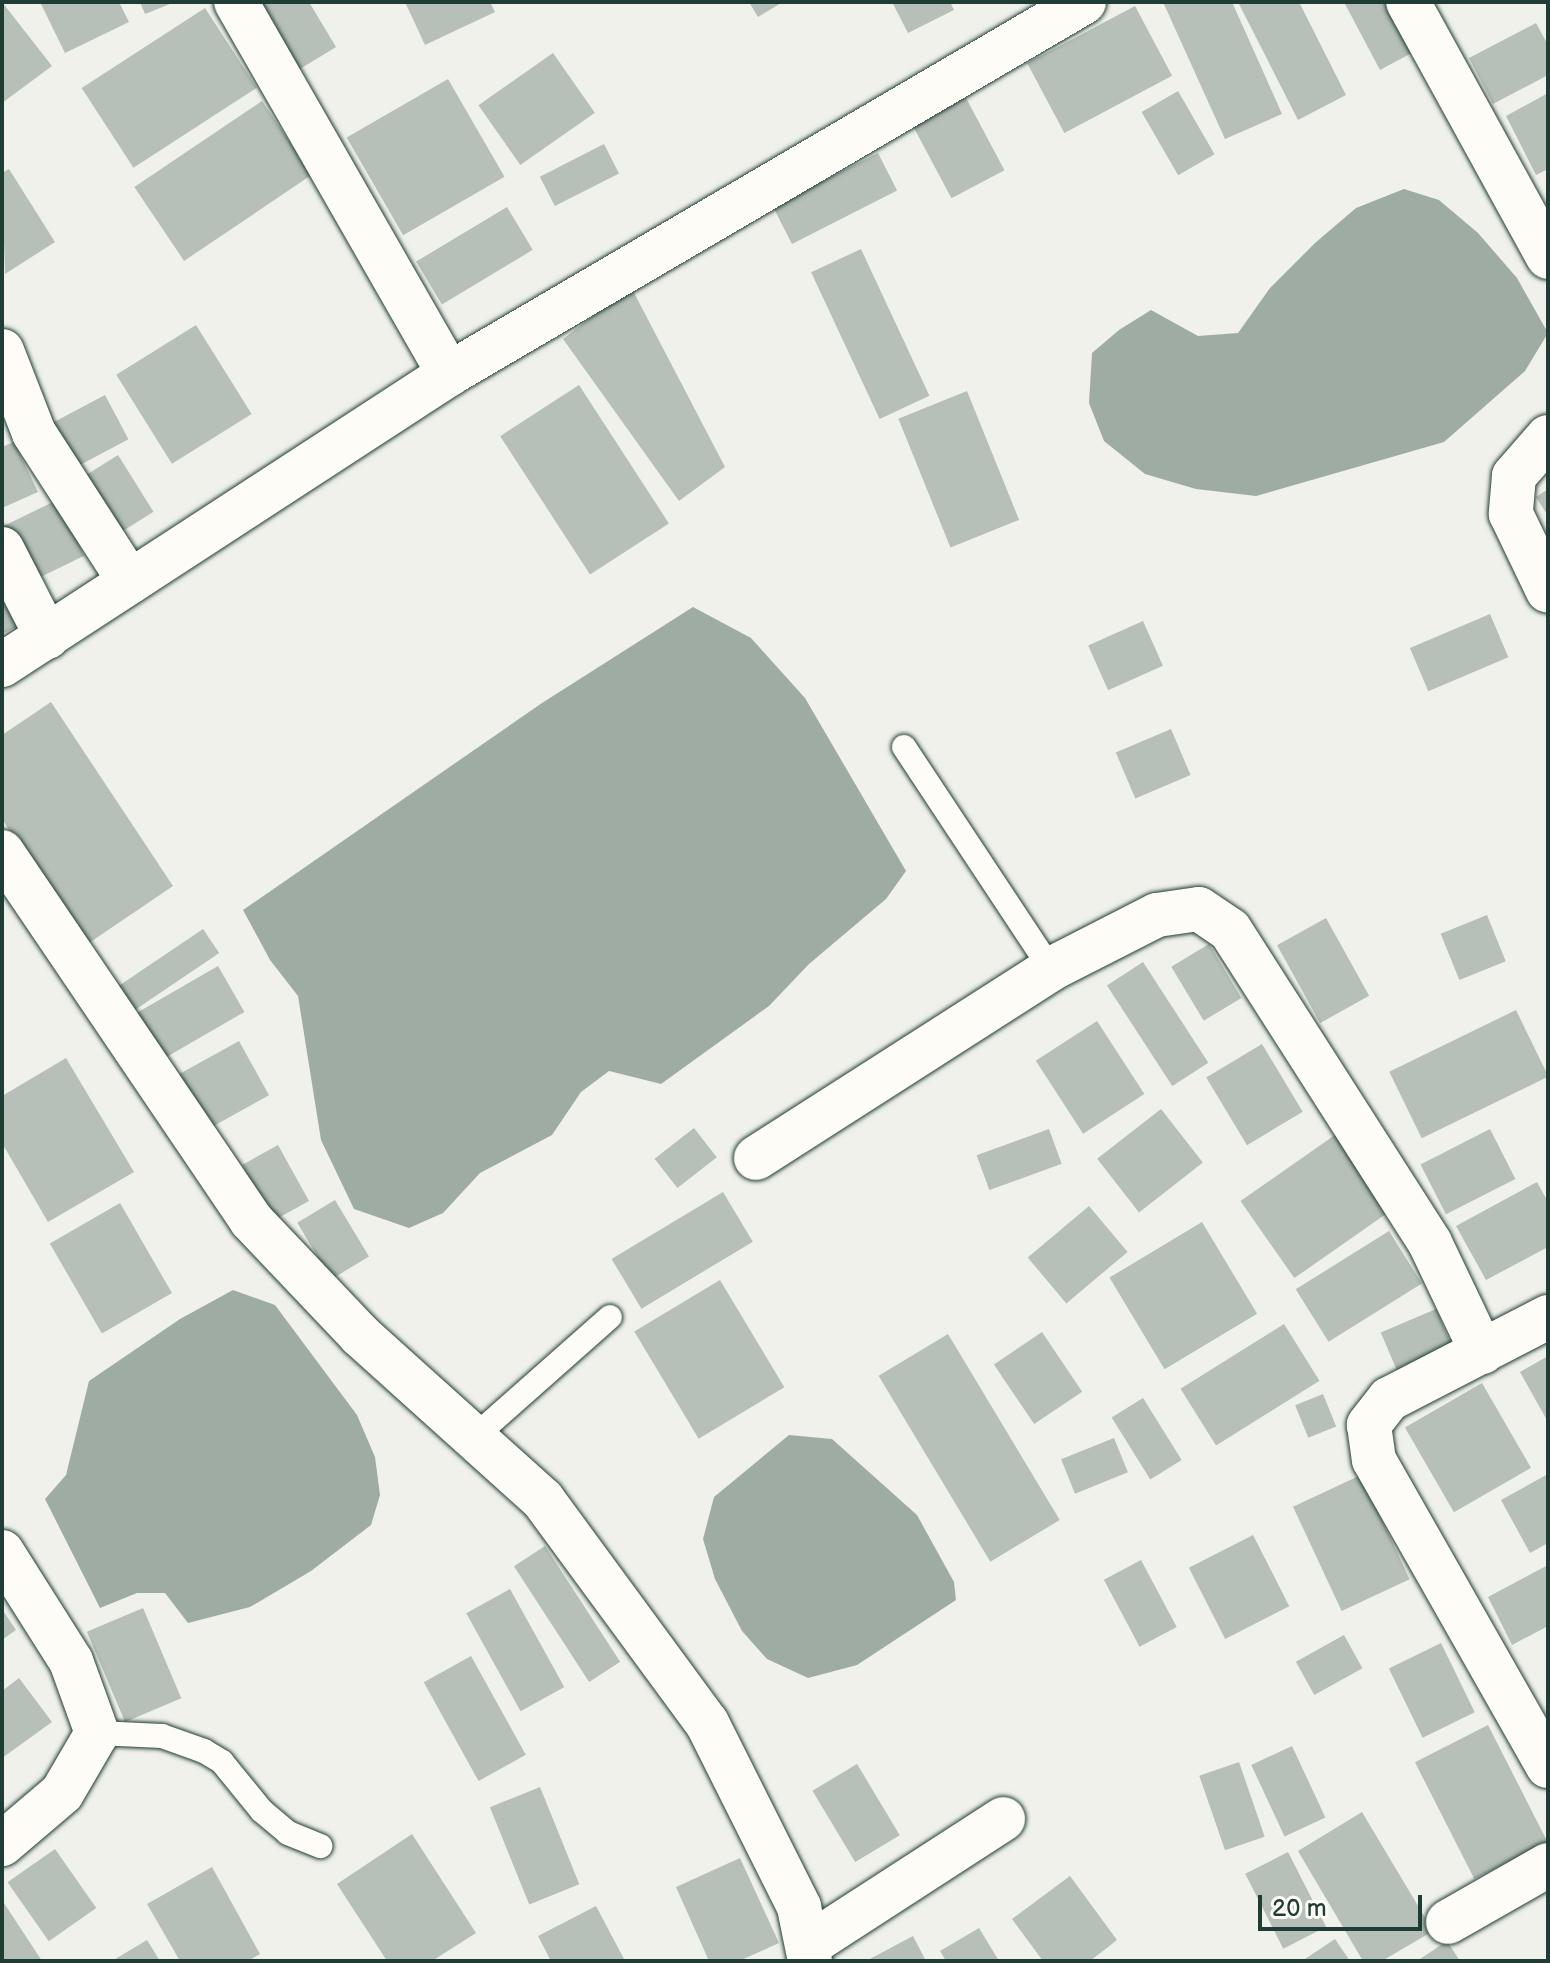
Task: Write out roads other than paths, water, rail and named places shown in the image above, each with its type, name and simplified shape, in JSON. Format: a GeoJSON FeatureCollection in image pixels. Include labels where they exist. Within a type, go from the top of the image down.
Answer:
{"type":"FeatureCollection","features":[{"type":"Feature","properties":{"kind":"street"},"geometry":{"type":"LineString","coordinates":[[236,2],[449,374]]}},
{"type":"Feature","properties":{"kind":"street"},"geometry":{"type":"LineString","coordinates":[[2,665],[449,374],[1084,2]]}},
{"type":"Feature","properties":{"kind":"street"},"geometry":{"type":"LineString","coordinates":[[1408,2],[1548,257]]}},
{"type":"Feature","properties":{"kind":"street"},"geometry":{"type":"LineString","coordinates":[[2,351],[34,433],[130,582]]}},
{"type":"Feature","properties":{"kind":"street"},"geometry":{"type":"LineString","coordinates":[[1548,437],[1514,476],[1511,514],[1548,591]]}},
{"type":"Feature","properties":{"kind":"street"},"geometry":{"type":"LineString","coordinates":[[2,549],[47,637]]}},
{"type":"Feature","properties":{"kind":"street"},"geometry":{"type":"LineString","coordinates":[[2,852],[251,1220],[360,1335],[543,1500],[707,1723],[799,1907],[810,1952],[1003,1819]]}},
{"type":"Feature","properties":{"kind":"street"},"geometry":{"type":"LineString","coordinates":[[756,1158],[1051,969],[1157,915],[1199,909],[1230,930],[1430,1243],[1482,1352]]}},
{"type":"Feature","properties":{"kind":"street"},"geometry":{"type":"LineString","coordinates":[[1548,1317],[1389,1399],[1369,1425],[1374,1460],[1548,1766]]}},
{"type":"Feature","properties":{"kind":"street"},"geometry":{"type":"LineString","coordinates":[[2,1552],[71,1661],[97,1733],[62,1793],[2,1844]]}},
{"type":"Feature","properties":{"kind":"street"},"geometry":{"type":"LineString","coordinates":[[1448,1922],[1548,1865]]}},
{"type":"Feature","properties":{"kind":"lane"},"geometry":{"type":"LineString","coordinates":[[904,747],[1051,969]]}},
{"type":"Feature","properties":{"kind":"lane"},"geometry":{"type":"LineString","coordinates":[[472,1439],[610,1317]]}},
{"type":"Feature","properties":{"kind":"lane"},"geometry":{"type":"LineString","coordinates":[[97,1733],[162,1736],[204,1751],[222,1762],[262,1811],[288,1833],[321,1846]]}}]}
